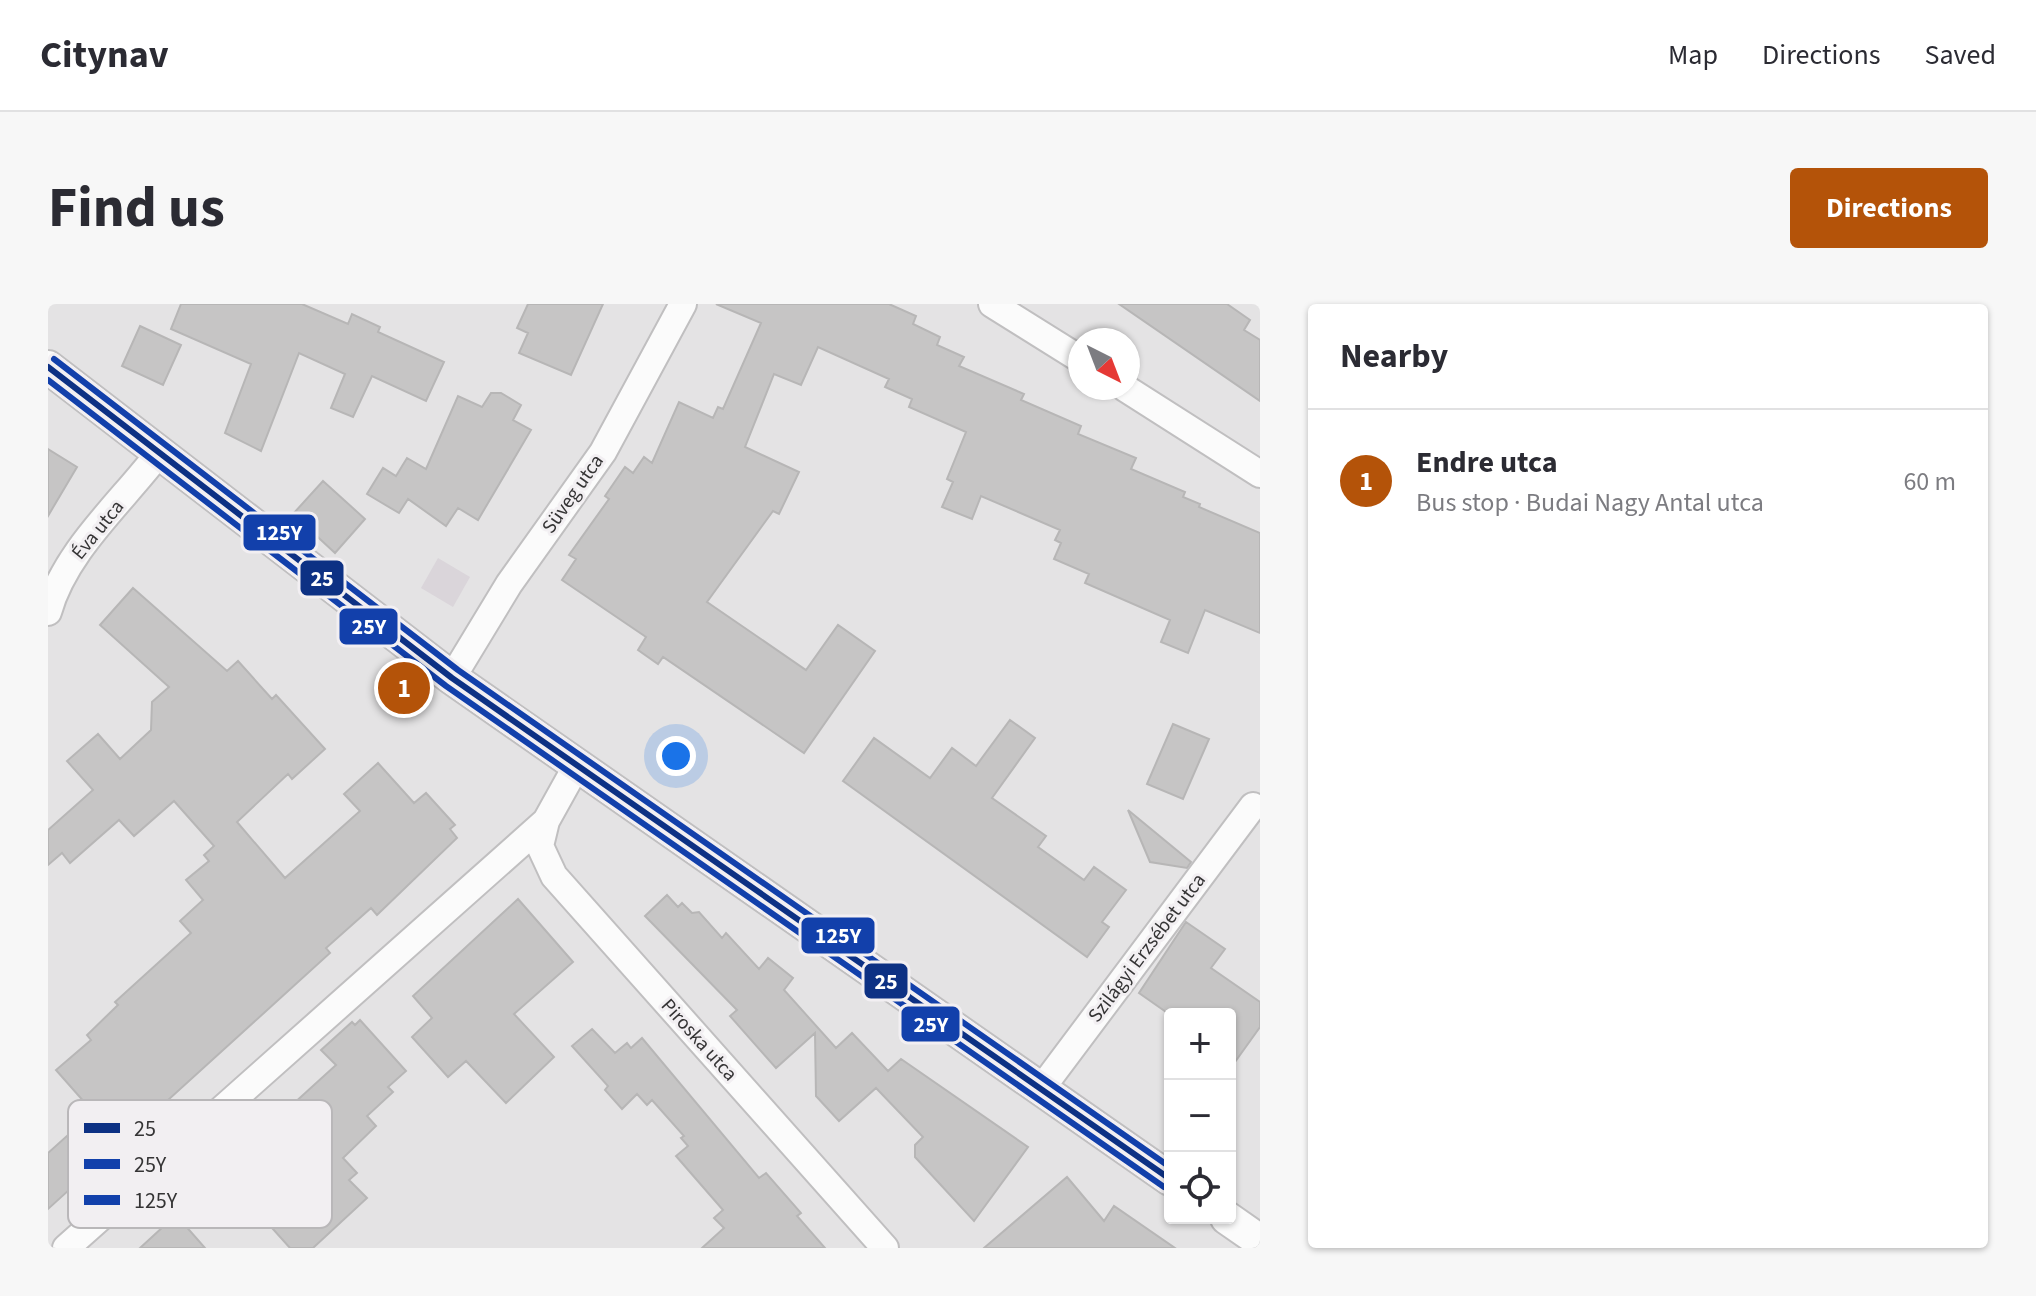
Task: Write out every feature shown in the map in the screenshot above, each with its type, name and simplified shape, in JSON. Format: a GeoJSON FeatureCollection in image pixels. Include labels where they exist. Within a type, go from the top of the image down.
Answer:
{"type":"FeatureCollection","features":[{"type":"Feature","properties":{"kind":"street","name":"Süveg utca"},"geometry":{"type":"LineString","coordinates":[[452,678],[509,584],[603,452],[683,304]]}},
{"type":"Feature","properties":{"kind":"street"},"geometry":{"type":"LineString","coordinates":[[992,304],[1068,352]]}},
{"type":"Feature","properties":{"kind":"street"},"geometry":{"type":"LineString","coordinates":[[48,367],[452,678],[1164,1175]]}},
{"type":"Feature","properties":{"kind":"street"},"geometry":{"type":"LineString","coordinates":[[1140,398],[1260,474]]}},
{"type":"Feature","properties":{"kind":"street","name":"Éva utca"},"geometry":{"type":"LineString","coordinates":[[48,612],[66,570],[159,453]]}},
{"type":"Feature","properties":{"kind":"street"},"geometry":{"type":"LineString","coordinates":[[232,1100],[546,821],[576,767]]}},
{"type":"Feature","properties":{"kind":"street","name":"Szilágyi Erzsébet utca"},"geometry":{"type":"LineString","coordinates":[[1041,1089],[1253,806]]}},
{"type":"Feature","properties":{"kind":"street","name":"Piroska utca"},"geometry":{"type":"LineString","coordinates":[[546,821],[540,846],[554,876],[885,1248]]}},
{"type":"Feature","properties":{"kind":"street"},"geometry":{"type":"LineString","coordinates":[[1236,1224],[1260,1241]]}},
{"type":"Feature","properties":{"kind":"street"},"geometry":{"type":"LineString","coordinates":[[66,1248],[88,1228]]}},
{"type":"Feature","properties":{"kind":"shaded area"},"geometry":{"type":"Polygon","coordinates":[[[438,558],[470,577],[453,607],[421,588],[438,558]]]}},
{"type":"Feature","properties":{"kind":"building"},"geometry":{"type":"Polygon","coordinates":[[[181,304],[302,304],[348,324],[352,314],[380,327],[378,332],[444,362],[426,401],[372,376],[353,417],[331,408],[345,374],[299,353],[261,451],[225,433],[251,364],[171,329],[181,304]]]}},
{"type":"Feature","properties":{"kind":"building"},"geometry":{"type":"Polygon","coordinates":[[[528,304],[603,304],[571,375],[519,353],[528,333],[517,328],[528,304]]]}},
{"type":"Feature","properties":{"kind":"building"},"geometry":{"type":"Polygon","coordinates":[[[716,304],[889,304],[916,316],[913,324],[940,337],[937,345],[964,357],[959,366],[1024,394],[1021,400],[1081,426],[1078,434],[1136,458],[1131,469],[1185,492],[1183,497],[1200,504],[1199,507],[1260,533],[1260,633],[1205,610],[1188,653],[1161,642],[1170,620],[1085,583],[1089,574],[1054,559],[1061,543],[1055,540],[1060,530],[981,496],[972,519],[942,507],[953,482],[947,479],[966,432],[909,407],[912,399],[885,387],[889,379],[818,347],[801,385],[774,374],[745,447],[799,472],[779,514],[773,511],[707,602],[806,670],[838,625],[875,651],[804,753],[663,657],[658,664],[638,650],[646,637],[562,580],[576,559],[569,555],[609,499],[605,496],[625,467],[633,473],[644,457],[652,463],[679,402],[713,418],[718,407],[723,409],[761,323],[716,304]]]}},
{"type":"Feature","properties":{"kind":"building"},"geometry":{"type":"Polygon","coordinates":[[[1119,304],[1227,304],[1250,320],[1244,330],[1260,340],[1260,401],[1119,304]]]}},
{"type":"Feature","properties":{"kind":"building"},"geometry":{"type":"Polygon","coordinates":[[[140,326],[181,345],[163,385],[122,366],[140,326]]]}},
{"type":"Feature","properties":{"kind":"building"},"geometry":{"type":"Polygon","coordinates":[[[491,393],[501,393],[521,405],[513,420],[531,430],[478,520],[458,508],[446,526],[408,499],[399,513],[367,494],[383,468],[396,476],[407,458],[426,469],[458,396],[482,407],[491,393]]]}},
{"type":"Feature","properties":{"kind":"building"},"geometry":{"type":"Polygon","coordinates":[[[48,449],[77,467],[48,516],[48,449]]]}},
{"type":"Feature","properties":{"kind":"building"},"geometry":{"type":"Polygon","coordinates":[[[323,481],[365,519],[335,553],[293,514],[323,481]]]}},
{"type":"Feature","properties":{"kind":"building"},"geometry":{"type":"Polygon","coordinates":[[[133,588],[227,671],[238,661],[272,699],[276,695],[325,749],[292,779],[288,774],[237,822],[285,878],[360,811],[344,794],[378,763],[414,803],[426,793],[455,825],[450,829],[457,838],[377,915],[371,908],[326,948],[330,953],[168,1100],[82,1100],[56,1070],[91,1040],[87,1035],[118,1005],[115,1002],[191,933],[180,921],[203,900],[186,880],[209,861],[204,855],[214,846],[174,801],[134,836],[119,820],[70,863],[62,853],[48,865],[48,830],[93,790],[67,761],[98,734],[120,759],[151,730],[152,702],[169,687],[100,625],[133,588]]]}},
{"type":"Feature","properties":{"kind":"building"},"geometry":{"type":"Polygon","coordinates":[[[1010,720],[1035,738],[992,798],[1046,836],[1038,847],[1084,880],[1094,867],[1126,890],[1102,922],[1109,927],[1087,957],[843,781],[874,738],[930,778],[952,748],[976,766],[1010,720]]]}},
{"type":"Feature","properties":{"kind":"building"},"geometry":{"type":"Polygon","coordinates":[[[1173,724],[1209,739],[1183,799],[1147,784],[1173,724]]]}},
{"type":"Feature","properties":{"kind":"building"},"geometry":{"type":"Polygon","coordinates":[[[1128,810],[1191,862],[1187,868],[1150,862],[1128,810]]]}},
{"type":"Feature","properties":{"kind":"building"},"geometry":{"type":"Polygon","coordinates":[[[667,895],[678,907],[682,903],[692,913],[699,912],[722,938],[726,933],[759,969],[768,958],[793,978],[784,990],[836,1048],[852,1033],[888,1071],[901,1059],[1028,1147],[974,1221],[915,1157],[915,1145],[923,1137],[876,1088],[839,1121],[816,1096],[815,1033],[776,1068],[730,1016],[737,1010],[645,916],[667,895]]]}},
{"type":"Feature","properties":{"kind":"building"},"geometry":{"type":"Polygon","coordinates":[[[518,899],[573,962],[514,1014],[554,1057],[506,1103],[466,1061],[448,1077],[412,1037],[432,1018],[413,996],[518,899]]]}},
{"type":"Feature","properties":{"kind":"building"},"geometry":{"type":"Polygon","coordinates":[[[1186,922],[1225,949],[1211,968],[1260,1002],[1260,1027],[1236,1061],[1236,1008],[1164,1008],[1164,1010],[1139,993],[1186,922]]]}},
{"type":"Feature","properties":{"kind":"building"},"geometry":{"type":"Polygon","coordinates":[[[360,1020],[406,1071],[388,1087],[393,1092],[367,1116],[376,1126],[343,1158],[357,1173],[349,1180],[367,1198],[313,1248],[290,1248],[272,1228],[332,1228],[332,1100],[298,1100],[336,1065],[321,1050],[352,1022],[355,1025],[360,1020]]]}},
{"type":"Feature","properties":{"kind":"building"},"geometry":{"type":"Polygon","coordinates":[[[592,1029],[615,1053],[627,1043],[631,1048],[642,1038],[759,1178],[766,1173],[801,1213],[797,1216],[825,1248],[702,1248],[724,1228],[714,1218],[723,1210],[676,1156],[688,1146],[681,1138],[684,1136],[652,1100],[647,1105],[637,1094],[622,1109],[605,1090],[608,1086],[572,1046],[592,1029]]]}},
{"type":"Feature","properties":{"kind":"building"},"geometry":{"type":"Polygon","coordinates":[[[68,1135],[68,1191],[48,1209],[48,1153],[68,1135]]]}},
{"type":"Feature","properties":{"kind":"building"},"geometry":{"type":"Polygon","coordinates":[[[1067,1177],[1104,1221],[1114,1206],[1175,1248],[984,1248],[1067,1177]]]}},
{"type":"Feature","properties":{"kind":"building"},"geometry":{"type":"Polygon","coordinates":[[[162,1228],[187,1228],[205,1248],[140,1248],[162,1228]]]}},
{"type":"Feature","properties":{"kind":"transit line","name":"125Y"},"geometry":{"type":"LineString","coordinates":[[54,359],[458,670],[1164,1163]]}},
{"type":"Feature","properties":{"kind":"transit line","name":"25"},"geometry":{"type":"LineString","coordinates":[[48,367],[452,678],[1164,1175]]}},
{"type":"Feature","properties":{"kind":"transit line","name":"25Y"},"geometry":{"type":"LineString","coordinates":[[48,380],[446,686],[1164,1187]]}},
{"type":"Feature","properties":{"kind":"place","name":"Endre utca"},"geometry":{"type":"Point","coordinates":[404,688]}}]}
